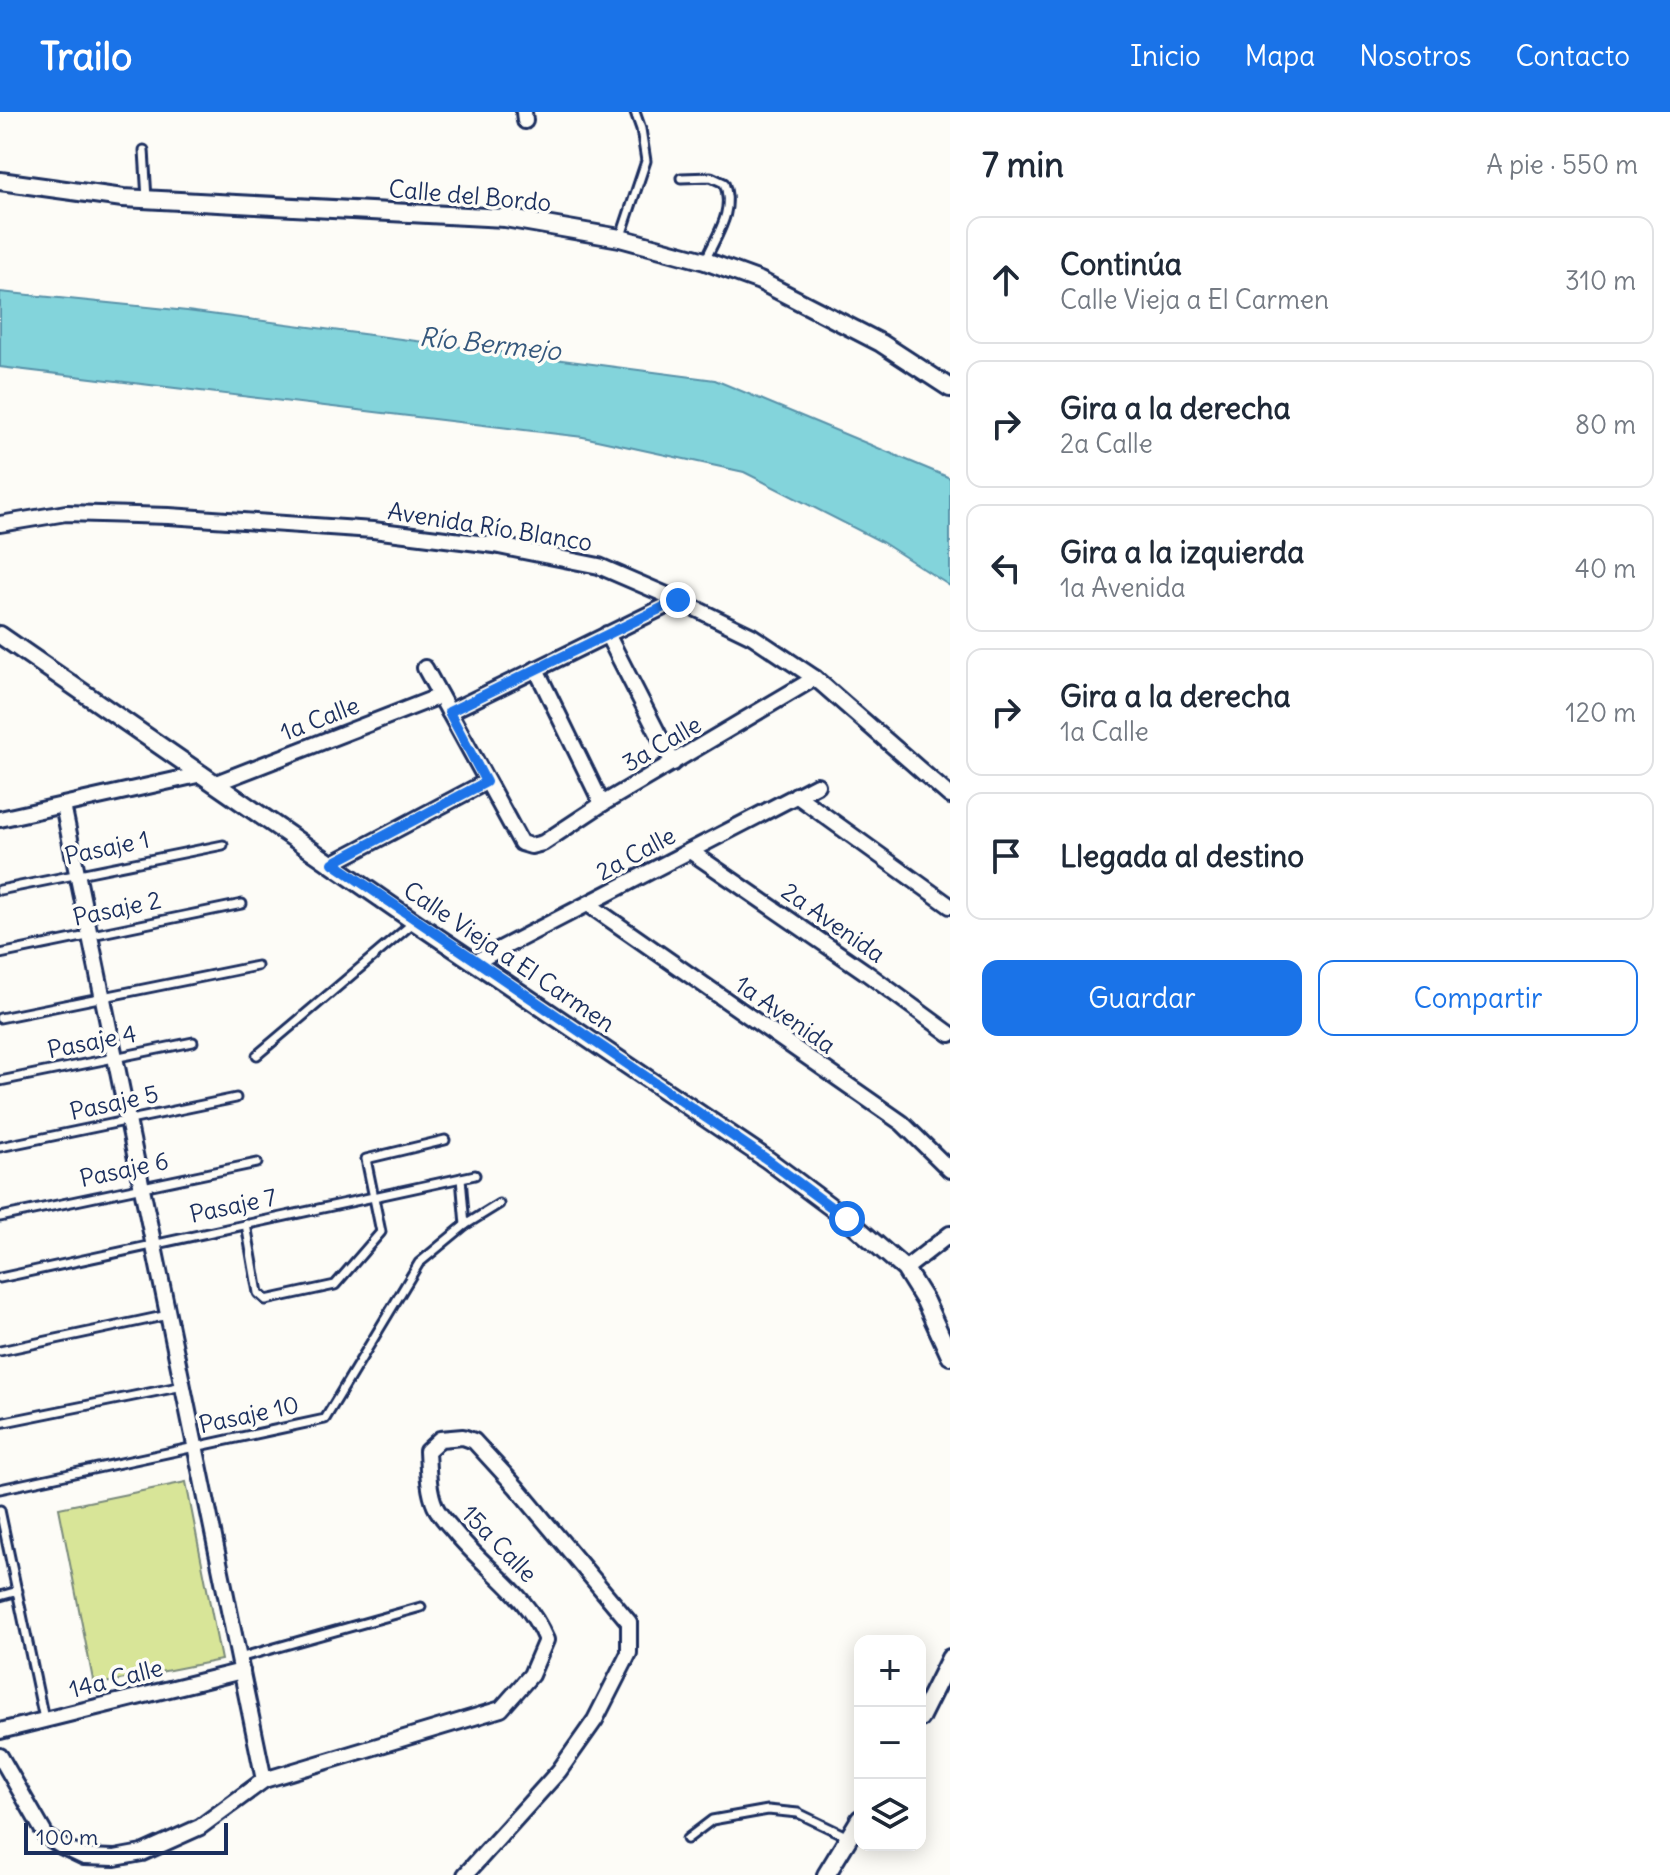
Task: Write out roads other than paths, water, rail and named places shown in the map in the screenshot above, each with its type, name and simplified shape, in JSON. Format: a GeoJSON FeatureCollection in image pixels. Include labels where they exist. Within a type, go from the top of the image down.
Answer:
{"type":"FeatureCollection","features":[{"type":"Feature","properties":{"kind":"street","name":"Calle del Bordo"},"geometry":{"type":"LineString","coordinates":[[0,181],[147,199],[505,218],[620,238],[705,261],[760,281],[881,343],[950,388]]}},
{"type":"Feature","properties":{"kind":"street","name":"Avenida Río Blanco"},"geometry":{"type":"LineString","coordinates":[[0,524],[66,513],[169,516],[373,530],[494,545],[599,566],[752,636],[815,678],[950,796]]}},
{"type":"Feature","properties":{"kind":"street"},"geometry":{"type":"LineString","coordinates":[[449,712],[678,600]]}},
{"type":"Feature","properties":{"kind":"street"},"geometry":{"type":"LineString","coordinates":[[607,634],[673,763]]}},
{"type":"Feature","properties":{"kind":"street","name":"Calle Vieja a El Carmen"},"geometry":{"type":"LineString","coordinates":[[0,635],[415,922],[768,1160],[847,1219],[905,1269],[925,1301],[950,1356]]}},
{"type":"Feature","properties":{"kind":"street"},"geometry":{"type":"LineString","coordinates":[[333,863],[486,782],[425,668]]}},
{"type":"Feature","properties":{"kind":"street"},"geometry":{"type":"LineString","coordinates":[[536,669],[602,804]]}},
{"type":"Feature","properties":{"kind":"street","name":"3a Calle"},"geometry":{"type":"LineString","coordinates":[[486,782],[521,843],[531,846],[543,843],[602,804],[815,678]]}},
{"type":"Feature","properties":{"kind":"street","name":"1a Calle"},"geometry":{"type":"LineString","coordinates":[[0,819],[209,778],[440,696]]}},
{"type":"Feature","properties":{"kind":"street","name":"2a Calle"},"geometry":{"type":"LineString","coordinates":[[475,962],[817,785]]}},
{"type":"Feature","properties":{"kind":"street"},"geometry":{"type":"LineString","coordinates":[[796,795],[950,906]]}},
{"type":"Feature","properties":{"kind":"street"},"geometry":{"type":"LineString","coordinates":[[63,805],[264,1780]]}},
{"type":"Feature","properties":{"kind":"street","name":"2a Avenida"},"geometry":{"type":"LineString","coordinates":[[690,851],[950,1034]]}},
{"type":"Feature","properties":{"kind":"street","name":"1a Avenida"},"geometry":{"type":"LineString","coordinates":[[588,904],[902,1123],[950,1170]]}},
{"type":"Feature","properties":{"kind":"street"},"geometry":{"type":"LineString","coordinates":[[905,1269],[950,1234]]}},
{"type":"Feature","properties":{"kind":"street","name":"15a Calle"},"geometry":{"type":"LineString","coordinates":[[0,1756],[46,1836],[84,1857],[115,1858],[142,1853],[200,1827],[264,1780],[501,1709],[531,1675],[546,1640],[536,1618],[519,1595],[473,1555],[435,1507],[428,1475],[427,1451],[440,1439],[463,1437],[474,1441],[527,1500],[629,1622],[629,1653],[595,1720],[559,1771],[465,1875]]}},
{"type":"Feature","properties":{"kind":"street"},"geometry":{"type":"LineString","coordinates":[[926,1707],[950,1658]]}},
{"type":"Feature","properties":{"kind":"street","name":"14a Calle"},"geometry":{"type":"LineString","coordinates":[[0,1731],[240,1665]]}},
{"type":"Feature","properties":{"kind":"street"},"geometry":{"type":"LineString","coordinates":[[826,1875],[854,1829]]}},
{"type":"Feature","properties":{"kind":"lane"},"geometry":{"type":"LineString","coordinates":[[620,238],[646,161],[635,112]]}},
{"type":"Feature","properties":{"kind":"lane"},"geometry":{"type":"LineString","coordinates":[[144,150],[147,199]]}},
{"type":"Feature","properties":{"kind":"lane"},"geometry":{"type":"LineString","coordinates":[[681,178],[711,177],[724,183],[729,197],[728,211],[705,261]]}},
{"type":"Feature","properties":{"kind":"lane","name":"Pasaje 1"},"geometry":{"type":"LineString","coordinates":[[0,890],[223,845]]}},
{"type":"Feature","properties":{"kind":"lane","name":"Pasaje 2"},"geometry":{"type":"LineString","coordinates":[[0,954],[242,904]]}},
{"type":"Feature","properties":{"kind":"lane"},"geometry":{"type":"LineString","coordinates":[[257,1055],[415,922]]}},
{"type":"Feature","properties":{"kind":"lane"},"geometry":{"type":"LineString","coordinates":[[0,1018],[257,966]]}},
{"type":"Feature","properties":{"kind":"lane","name":"Pasaje 4"},"geometry":{"type":"LineString","coordinates":[[0,1081],[193,1042]]}},
{"type":"Feature","properties":{"kind":"lane","name":"Pasaje 5"},"geometry":{"type":"LineString","coordinates":[[0,1147],[236,1098]]}},
{"type":"Feature","properties":{"kind":"lane"},"geometry":{"type":"LineString","coordinates":[[246,1224],[258,1293],[266,1300],[335,1285],[381,1232],[366,1159],[445,1140]]}},
{"type":"Feature","properties":{"kind":"lane","name":"Pasaje 6"},"geometry":{"type":"LineString","coordinates":[[0,1217],[257,1163]]}},
{"type":"Feature","properties":{"kind":"lane","name":"Pasaje 7"},"geometry":{"type":"LineString","coordinates":[[0,1278],[475,1175]]}},
{"type":"Feature","properties":{"kind":"lane"},"geometry":{"type":"LineString","coordinates":[[461,1178],[465,1225]]}},
{"type":"Feature","properties":{"kind":"lane","name":"Pasaje 10"},"geometry":{"type":"LineString","coordinates":[[0,1489],[325,1419],[419,1263],[465,1225],[499,1204]]}},
{"type":"Feature","properties":{"kind":"lane"},"geometry":{"type":"LineString","coordinates":[[0,1351],[168,1315]]}},
{"type":"Feature","properties":{"kind":"lane"},"geometry":{"type":"LineString","coordinates":[[0,1423],[183,1386]]}},
{"type":"Feature","properties":{"kind":"lane"},"geometry":{"type":"LineString","coordinates":[[0,1510],[45,1720]]}},
{"type":"Feature","properties":{"kind":"lane"},"geometry":{"type":"LineString","coordinates":[[0,1596],[18,1591]]}},
{"type":"Feature","properties":{"kind":"lane"},"geometry":{"type":"LineString","coordinates":[[240,1665],[421,1607]]}},
{"type":"Feature","properties":{"kind":"lane"},"geometry":{"type":"LineString","coordinates":[[687,1839],[712,1820],[768,1810],[798,1813],[849,1837]]}},
{"type":"Feature","properties":{"kind":"water"},"geometry":{"type":"Polygon","coordinates":[[[0,292],[187,311],[715,380],[950,478],[950,586],[882,542],[744,472],[583,437],[0,367],[0,292]]]}},
{"type":"Feature","properties":{"kind":"water label","name":"Río Bermejo"},"geometry":{"type":"Point","coordinates":[490,344]}}]}
